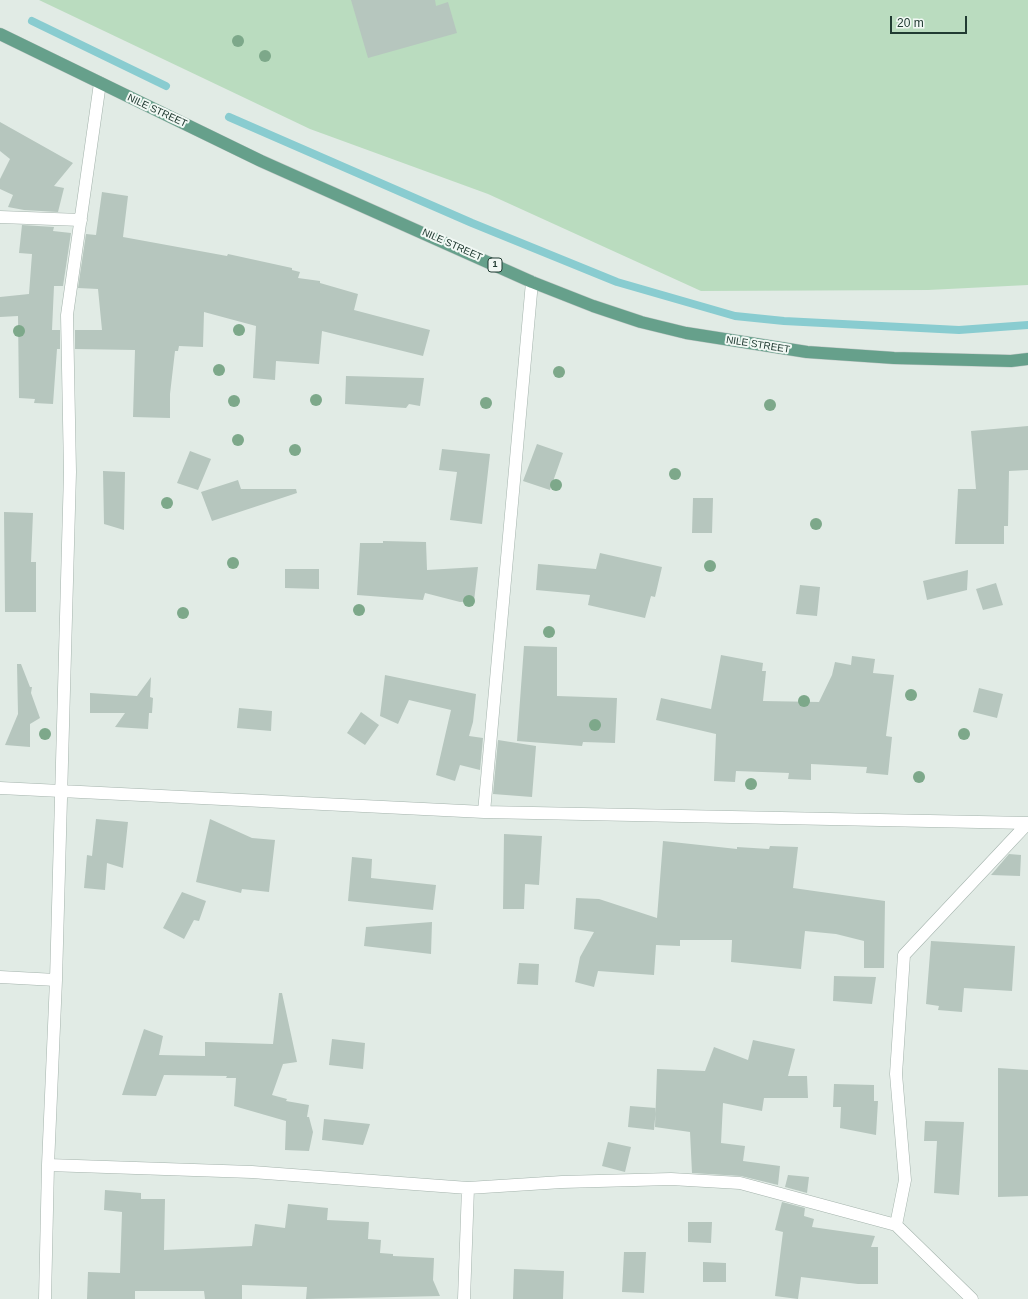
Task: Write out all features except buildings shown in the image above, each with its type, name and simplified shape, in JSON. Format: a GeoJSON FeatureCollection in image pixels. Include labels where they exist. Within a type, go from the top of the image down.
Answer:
{"type":"FeatureCollection","features":[{"type":"Feature","properties":{"kind":"main road","name":"NILE STREET"},"geometry":{"type":"LineString","coordinates":[[0,34],[261,161],[532,282],[593,306],[641,322],[686,333],[807,352],[894,358],[1012,361],[1028,359]]}},
{"type":"Feature","properties":{"kind":"street"},"geometry":{"type":"LineString","coordinates":[[45,1299],[48,1165],[56,980],[70,472],[67,315],[100,83]]}},
{"type":"Feature","properties":{"kind":"street"},"geometry":{"type":"LineString","coordinates":[[0,217],[81,220]]}},
{"type":"Feature","properties":{"kind":"street"},"geometry":{"type":"LineString","coordinates":[[484,812],[532,282]]}},
{"type":"Feature","properties":{"kind":"street"},"geometry":{"type":"LineString","coordinates":[[0,788],[484,812],[1028,823]]}},
{"type":"Feature","properties":{"kind":"street"},"geometry":{"type":"LineString","coordinates":[[896,1225],[905,1180],[896,1074],[904,955],[1028,823]]}},
{"type":"Feature","properties":{"kind":"street"},"geometry":{"type":"LineString","coordinates":[[0,977],[56,980]]}},
{"type":"Feature","properties":{"kind":"street"},"geometry":{"type":"LineString","coordinates":[[48,1165],[252,1172],[468,1188],[562,1182],[671,1179],[740,1184],[896,1225],[972,1299]]}},
{"type":"Feature","properties":{"kind":"street"},"geometry":{"type":"LineString","coordinates":[[464,1299],[468,1188]]}},
{"type":"Feature","properties":{"kind":"green space"},"geometry":{"type":"Polygon","coordinates":[[[39,0],[1028,0],[1028,285],[928,290],[701,291],[488,194],[310,129],[39,0]]]}},
{"type":"Feature","properties":{"kind":"waterway"},"geometry":{"type":"LineString","coordinates":[[32,21],[166,86]]}},
{"type":"Feature","properties":{"kind":"waterway"},"geometry":{"type":"LineString","coordinates":[[229,117],[472,223],[617,282],[735,316],[784,321],[959,330],[1028,325]]}}]}
